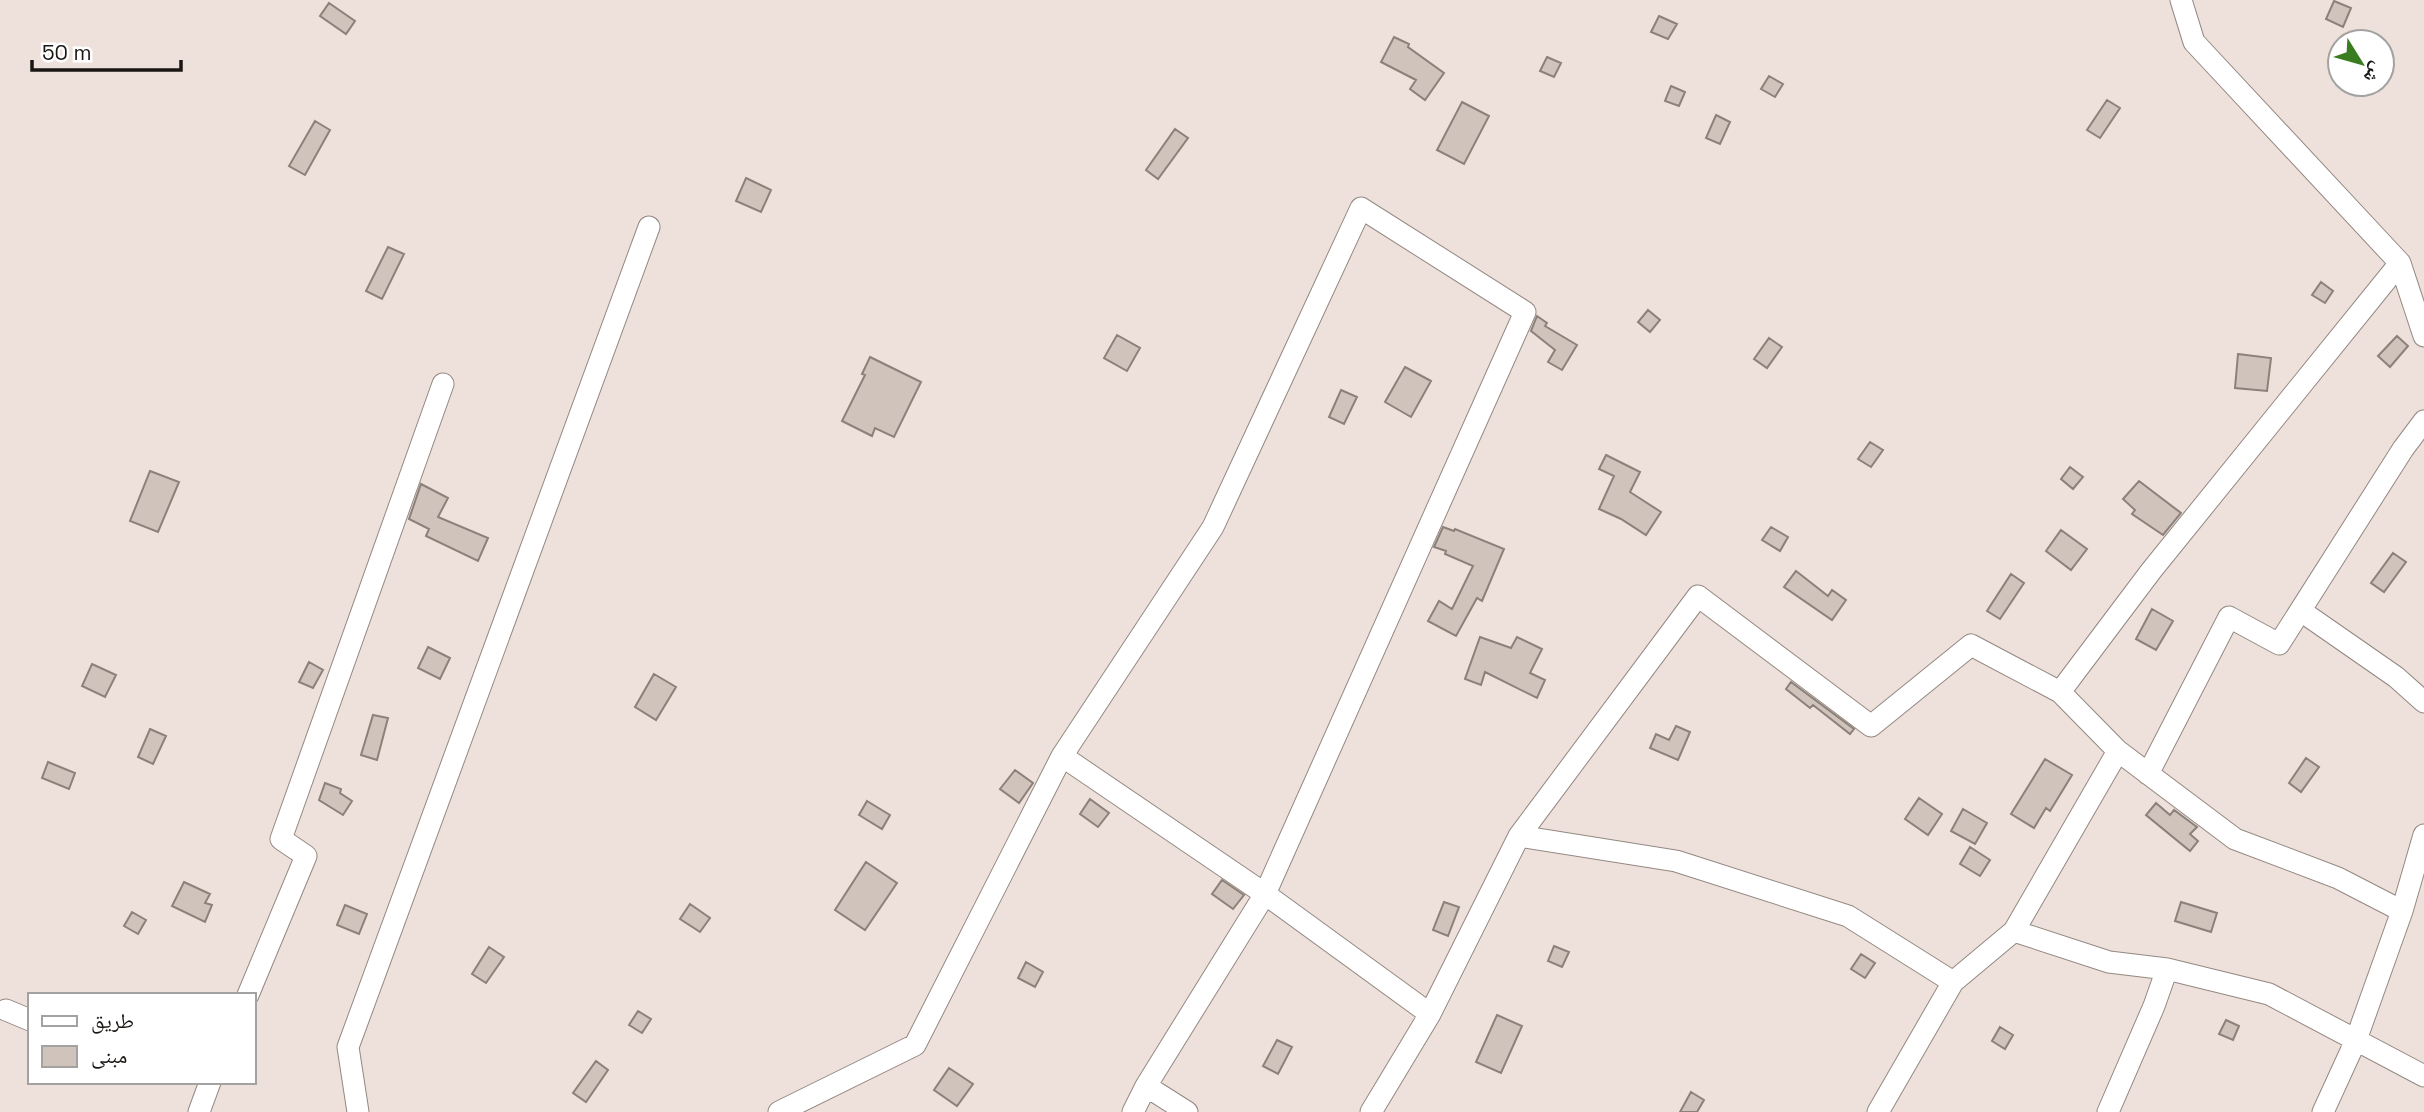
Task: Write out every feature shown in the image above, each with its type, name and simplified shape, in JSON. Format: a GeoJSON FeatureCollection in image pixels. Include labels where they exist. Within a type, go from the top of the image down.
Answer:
{"type":"FeatureCollection","features":[{"type":"Feature","properties":{"kind":"street"},"geometry":{"type":"LineString","coordinates":[[2181,0],[2194,42],[2400,263],[2424,336]]}},
{"type":"Feature","properties":{"kind":"street"},"geometry":{"type":"LineString","coordinates":[[779,1112],[915,1045],[1062,756],[1213,527],[1361,208],[1525,312],[1265,894],[1146,1086],[1133,1112]]}},
{"type":"Feature","properties":{"kind":"street"},"geometry":{"type":"LineString","coordinates":[[358,1112],[348,1046],[649,227]]}},
{"type":"Feature","properties":{"kind":"street"},"geometry":{"type":"LineString","coordinates":[[2060,692],[2151,571],[2400,263]]}},
{"type":"Feature","properties":{"kind":"street"},"geometry":{"type":"LineString","coordinates":[[249,993],[306,856],[281,839],[443,384]]}},
{"type":"Feature","properties":{"kind":"street"},"geometry":{"type":"LineString","coordinates":[[2148,774],[2229,617],[2279,644],[2403,449],[2424,421]]}},
{"type":"Feature","properties":{"kind":"street"},"geometry":{"type":"LineString","coordinates":[[1371,1112],[1430,1014],[1520,836],[1698,596],[1871,726],[1971,645],[2060,692],[2118,751],[2235,839],[2339,878],[2402,911]]}},
{"type":"Feature","properties":{"kind":"street"},"geometry":{"type":"LineString","coordinates":[[2301,611],[2396,677],[2424,702]]}},
{"type":"Feature","properties":{"kind":"street"},"geometry":{"type":"LineString","coordinates":[[1878,1112],[1953,982],[2014,931],[2118,751]]}},
{"type":"Feature","properties":{"kind":"street"},"geometry":{"type":"LineString","coordinates":[[1062,756],[1265,894],[1430,1014]]}},
{"type":"Feature","properties":{"kind":"street"},"geometry":{"type":"LineString","coordinates":[[2323,1112],[2356,1040],[2402,911],[2424,835]]}},
{"type":"Feature","properties":{"kind":"street"},"geometry":{"type":"LineString","coordinates":[[1520,836],[1675,861],[1848,916],[1953,982]]}},
{"type":"Feature","properties":{"kind":"street"},"geometry":{"type":"LineString","coordinates":[[2014,931],[2109,962],[2167,969],[2269,994],[2424,1076]]}},
{"type":"Feature","properties":{"kind":"street"},"geometry":{"type":"LineString","coordinates":[[2108,1112],[2167,969]]}},
{"type":"Feature","properties":{"kind":"street"},"geometry":{"type":"LineString","coordinates":[[6,1010],[28,1019]]}},
{"type":"Feature","properties":{"kind":"street"},"geometry":{"type":"LineString","coordinates":[[199,1112],[203,1084]]}},
{"type":"Feature","properties":{"kind":"street"},"geometry":{"type":"LineString","coordinates":[[1146,1086],[1187,1112]]}},
{"type":"Feature","properties":{"kind":"building"},"geometry":{"type":"Polygon","coordinates":[[[2334,1],[2351,8],[2343,27],[2326,19],[2334,1]]]}},
{"type":"Feature","properties":{"kind":"building"},"geometry":{"type":"Polygon","coordinates":[[[329,3],[355,21],[346,34],[320,16],[329,3]]]}},
{"type":"Feature","properties":{"kind":"building"},"geometry":{"type":"Polygon","coordinates":[[[1659,16],[1677,24],[1668,39],[1651,32],[1659,16]]]}},
{"type":"Feature","properties":{"kind":"building"},"geometry":{"type":"Polygon","coordinates":[[[1394,37],[1409,44],[1408,47],[1444,73],[1425,100],[1410,89],[1416,80],[1381,62],[1394,37]]]}},
{"type":"Feature","properties":{"kind":"building"},"geometry":{"type":"Polygon","coordinates":[[[1547,57],[1561,63],[1554,77],[1540,71],[1547,57]]]}},
{"type":"Feature","properties":{"kind":"building"},"geometry":{"type":"Polygon","coordinates":[[[1769,76],[1783,84],[1775,97],[1761,89],[1769,76]]]}},
{"type":"Feature","properties":{"kind":"building"},"geometry":{"type":"Polygon","coordinates":[[[1671,86],[1685,92],[1679,106],[1665,101],[1671,86]]]}},
{"type":"Feature","properties":{"kind":"building"},"geometry":{"type":"Polygon","coordinates":[[[2107,100],[2120,108],[2100,138],[2087,130],[2107,100]]]}},
{"type":"Feature","properties":{"kind":"building"},"geometry":{"type":"Polygon","coordinates":[[[1462,102],[1489,116],[1464,164],[1437,150],[1462,102]]]}},
{"type":"Feature","properties":{"kind":"building"},"geometry":{"type":"Polygon","coordinates":[[[1716,115],[1730,122],[1720,144],[1706,138],[1716,115]]]}},
{"type":"Feature","properties":{"kind":"building"},"geometry":{"type":"Polygon","coordinates":[[[315,121],[330,130],[305,175],[289,166],[315,121]]]}},
{"type":"Feature","properties":{"kind":"building"},"geometry":{"type":"Polygon","coordinates":[[[1175,129],[1188,138],[1158,179],[1146,170],[1175,129]]]}},
{"type":"Feature","properties":{"kind":"building"},"geometry":{"type":"Polygon","coordinates":[[[746,178],[771,190],[761,212],[736,201],[746,178]]]}},
{"type":"Feature","properties":{"kind":"building"},"geometry":{"type":"Polygon","coordinates":[[[388,247],[404,254],[382,299],[366,291],[388,247]]]}},
{"type":"Feature","properties":{"kind":"building"},"geometry":{"type":"Polygon","coordinates":[[[2321,282],[2333,291],[2325,303],[2312,295],[2321,282]]]}},
{"type":"Feature","properties":{"kind":"building"},"geometry":{"type":"Polygon","coordinates":[[[1648,310],[1660,320],[1650,332],[1638,322],[1648,310]]]}},
{"type":"Feature","properties":{"kind":"building"},"geometry":{"type":"Polygon","coordinates":[[[1537,316],[1547,323],[1545,326],[1577,345],[1562,370],[1548,362],[1555,350],[1531,331],[1537,316]]]}},
{"type":"Feature","properties":{"kind":"building"},"geometry":{"type":"Polygon","coordinates":[[[1117,335],[1140,348],[1127,371],[1104,358],[1117,335]]]}},
{"type":"Feature","properties":{"kind":"building"},"geometry":{"type":"Polygon","coordinates":[[[2397,336],[2408,346],[2390,367],[2378,356],[2397,336]]]}},
{"type":"Feature","properties":{"kind":"building"},"geometry":{"type":"Polygon","coordinates":[[[1769,338],[1782,347],[1767,368],[1754,359],[1769,338]]]}},
{"type":"Feature","properties":{"kind":"building"},"geometry":{"type":"Polygon","coordinates":[[[2238,354],[2271,358],[2267,391],[2235,388],[2238,354]]]}},
{"type":"Feature","properties":{"kind":"building"},"geometry":{"type":"Polygon","coordinates":[[[870,357],[921,382],[894,437],[875,428],[872,436],[842,421],[865,375],[862,374],[870,357]]]}},
{"type":"Feature","properties":{"kind":"building"},"geometry":{"type":"Polygon","coordinates":[[[1405,367],[1431,381],[1411,417],[1385,402],[1405,367]]]}},
{"type":"Feature","properties":{"kind":"building"},"geometry":{"type":"Polygon","coordinates":[[[1341,390],[1357,397],[1344,424],[1329,417],[1341,390]]]}},
{"type":"Feature","properties":{"kind":"building"},"geometry":{"type":"Polygon","coordinates":[[[1870,442],[1883,450],[1871,467],[1858,459],[1870,442]]]}},
{"type":"Feature","properties":{"kind":"building"},"geometry":{"type":"Polygon","coordinates":[[[1606,455],[1640,472],[1630,492],[1661,512],[1646,535],[1599,509],[1614,476],[1599,469],[1606,455]]]}},
{"type":"Feature","properties":{"kind":"building"},"geometry":{"type":"Polygon","coordinates":[[[2070,467],[2083,477],[2073,489],[2061,479],[2070,467]]]}},
{"type":"Feature","properties":{"kind":"building"},"geometry":{"type":"Polygon","coordinates":[[[150,471],[179,482],[158,532],[130,521],[150,471]]]}},
{"type":"Feature","properties":{"kind":"building"},"geometry":{"type":"Polygon","coordinates":[[[2139,481],[2181,513],[2163,535],[2132,514],[2135,510],[2123,499],[2139,481]]]}},
{"type":"Feature","properties":{"kind":"building"},"geometry":{"type":"Polygon","coordinates":[[[421,484],[448,498],[438,517],[488,538],[478,561],[426,536],[429,529],[409,519],[421,484]]]}},
{"type":"Feature","properties":{"kind":"building"},"geometry":{"type":"Polygon","coordinates":[[[1443,527],[1454,531],[1455,529],[1504,549],[1482,601],[1477,598],[1456,636],[1428,621],[1439,601],[1452,609],[1473,566],[1434,547],[1443,527]]]}},
{"type":"Feature","properties":{"kind":"building"},"geometry":{"type":"Polygon","coordinates":[[[1771,527],[1788,537],[1780,551],[1762,540],[1771,527]]]}},
{"type":"Feature","properties":{"kind":"building"},"geometry":{"type":"Polygon","coordinates":[[[2061,530],[2087,549],[2071,570],[2046,551],[2061,530]]]}},
{"type":"Feature","properties":{"kind":"building"},"geometry":{"type":"Polygon","coordinates":[[[2393,553],[2406,562],[2384,592],[2371,583],[2393,553]]]}},
{"type":"Feature","properties":{"kind":"building"},"geometry":{"type":"Polygon","coordinates":[[[1796,571],[1828,596],[1832,590],[1846,600],[1832,620],[1784,587],[1796,571]]]}},
{"type":"Feature","properties":{"kind":"building"},"geometry":{"type":"Polygon","coordinates":[[[2011,574],[2024,583],[2000,619],[1987,611],[2011,574]]]}},
{"type":"Feature","properties":{"kind":"building"},"geometry":{"type":"Polygon","coordinates":[[[2152,609],[2173,621],[2156,650],[2136,639],[2152,609]]]}},
{"type":"Feature","properties":{"kind":"building"},"geometry":{"type":"Polygon","coordinates":[[[1480,637],[1511,648],[1517,637],[1542,649],[1530,673],[1545,680],[1537,698],[1485,672],[1481,685],[1465,679],[1480,637]]]}},
{"type":"Feature","properties":{"kind":"building"},"geometry":{"type":"Polygon","coordinates":[[[428,647],[450,658],[440,679],[418,668],[428,647]]]}},
{"type":"Feature","properties":{"kind":"building"},"geometry":{"type":"Polygon","coordinates":[[[309,662],[323,670],[313,688],[299,682],[309,662]]]}},
{"type":"Feature","properties":{"kind":"building"},"geometry":{"type":"Polygon","coordinates":[[[92,664],[116,675],[105,697],[82,686],[92,664]]]}},
{"type":"Feature","properties":{"kind":"building"},"geometry":{"type":"Polygon","coordinates":[[[654,674],[676,687],[656,720],[635,707],[654,674]]]}},
{"type":"Feature","properties":{"kind":"building"},"geometry":{"type":"Polygon","coordinates":[[[1791,682],[1854,729],[1850,734],[1813,705],[1810,708],[1786,689],[1791,682]]]}},
{"type":"Feature","properties":{"kind":"building"},"geometry":{"type":"Polygon","coordinates":[[[373,715],[388,718],[377,760],[361,755],[373,715]]]}},
{"type":"Feature","properties":{"kind":"building"},"geometry":{"type":"Polygon","coordinates":[[[1676,726],[1690,732],[1678,760],[1650,748],[1656,734],[1669,740],[1676,726]]]}},
{"type":"Feature","properties":{"kind":"building"},"geometry":{"type":"Polygon","coordinates":[[[150,729],[166,736],[153,764],[138,757],[150,729]]]}},
{"type":"Feature","properties":{"kind":"building"},"geometry":{"type":"Polygon","coordinates":[[[2306,758],[2319,767],[2301,792],[2289,783],[2306,758]]]}},
{"type":"Feature","properties":{"kind":"building"},"geometry":{"type":"Polygon","coordinates":[[[2045,759],[2072,775],[2050,811],[2046,808],[2034,828],[2011,814],[2045,759]]]}},
{"type":"Feature","properties":{"kind":"building"},"geometry":{"type":"Polygon","coordinates":[[[48,762],[75,773],[69,789],[42,778],[48,762]]]}},
{"type":"Feature","properties":{"kind":"building"},"geometry":{"type":"Polygon","coordinates":[[[1015,770],[1033,783],[1019,803],[1000,789],[1015,770]]]}},
{"type":"Feature","properties":{"kind":"building"},"geometry":{"type":"Polygon","coordinates":[[[325,783],[341,789],[340,793],[352,801],[343,815],[319,800],[325,783]]]}},
{"type":"Feature","properties":{"kind":"building"},"geometry":{"type":"Polygon","coordinates":[[[1919,798],[1942,814],[1928,835],[1905,819],[1919,798]]]}},
{"type":"Feature","properties":{"kind":"building"},"geometry":{"type":"Polygon","coordinates":[[[1090,799],[1109,813],[1098,827],[1080,814],[1090,799]]]}},
{"type":"Feature","properties":{"kind":"building"},"geometry":{"type":"Polygon","coordinates":[[[867,801],[890,815],[882,829],[859,815],[867,801]]]}},
{"type":"Feature","properties":{"kind":"building"},"geometry":{"type":"Polygon","coordinates":[[[2156,803],[2170,815],[2174,810],[2197,827],[2190,834],[2198,841],[2190,851],[2146,815],[2156,803]]]}},
{"type":"Feature","properties":{"kind":"building"},"geometry":{"type":"Polygon","coordinates":[[[1963,809],[1987,823],[1975,844],[1951,831],[1963,809]]]}},
{"type":"Feature","properties":{"kind":"building"},"geometry":{"type":"Polygon","coordinates":[[[1970,847],[1990,860],[1980,876],[1960,864],[1970,847]]]}},
{"type":"Feature","properties":{"kind":"building"},"geometry":{"type":"Polygon","coordinates":[[[866,862],[897,883],[865,930],[835,910],[866,862]]]}},
{"type":"Feature","properties":{"kind":"building"},"geometry":{"type":"Polygon","coordinates":[[[1222,880],[1244,895],[1233,909],[1212,894],[1222,880]]]}},
{"type":"Feature","properties":{"kind":"building"},"geometry":{"type":"Polygon","coordinates":[[[184,882],[210,894],[205,903],[212,905],[205,922],[172,906],[184,882]]]}},
{"type":"Feature","properties":{"kind":"building"},"geometry":{"type":"Polygon","coordinates":[[[1444,902],[1459,907],[1448,936],[1433,930],[1444,902]]]}},
{"type":"Feature","properties":{"kind":"building"},"geometry":{"type":"Polygon","coordinates":[[[2181,902],[2217,913],[2211,932],[2175,921],[2181,902]]]}},
{"type":"Feature","properties":{"kind":"building"},"geometry":{"type":"Polygon","coordinates":[[[690,904],[710,918],[700,932],[680,919],[690,904]]]}},
{"type":"Feature","properties":{"kind":"building"},"geometry":{"type":"Polygon","coordinates":[[[345,905],[367,914],[359,934],[337,925],[345,905]]]}},
{"type":"Feature","properties":{"kind":"building"},"geometry":{"type":"Polygon","coordinates":[[[132,912],[146,920],[138,934],[124,926],[132,912]]]}},
{"type":"Feature","properties":{"kind":"building"},"geometry":{"type":"Polygon","coordinates":[[[1554,946],[1569,952],[1562,967],[1548,961],[1554,946]]]}},
{"type":"Feature","properties":{"kind":"building"},"geometry":{"type":"Polygon","coordinates":[[[489,947],[504,957],[486,983],[472,974],[489,947]]]}},
{"type":"Feature","properties":{"kind":"building"},"geometry":{"type":"Polygon","coordinates":[[[1861,954],[1875,963],[1865,978],[1851,969],[1861,954]]]}},
{"type":"Feature","properties":{"kind":"building"},"geometry":{"type":"Polygon","coordinates":[[[1026,962],[1043,972],[1035,987],[1018,978],[1026,962]]]}},
{"type":"Feature","properties":{"kind":"building"},"geometry":{"type":"Polygon","coordinates":[[[638,1011],[651,1019],[642,1033],[629,1025],[638,1011]]]}},
{"type":"Feature","properties":{"kind":"building"},"geometry":{"type":"Polygon","coordinates":[[[1497,1015],[1522,1026],[1501,1073],[1476,1062],[1497,1015]]]}},
{"type":"Feature","properties":{"kind":"building"},"geometry":{"type":"Polygon","coordinates":[[[2226,1020],[2239,1026],[2233,1040],[2219,1034],[2226,1020]]]}},
{"type":"Feature","properties":{"kind":"building"},"geometry":{"type":"Polygon","coordinates":[[[2000,1027],[2013,1035],[2005,1049],[1992,1041],[2000,1027]]]}},
{"type":"Feature","properties":{"kind":"building"},"geometry":{"type":"Polygon","coordinates":[[[1277,1040],[1292,1047],[1278,1074],[1263,1066],[1277,1040]]]}},
{"type":"Feature","properties":{"kind":"building"},"geometry":{"type":"Polygon","coordinates":[[[596,1061],[608,1070],[586,1102],[573,1093],[596,1061]]]}},
{"type":"Feature","properties":{"kind":"building"},"geometry":{"type":"Polygon","coordinates":[[[949,1068],[973,1084],[957,1106],[934,1090],[949,1068]]]}},
{"type":"Feature","properties":{"kind":"building"},"geometry":{"type":"Polygon","coordinates":[[[1691,1092],[1704,1100],[1697,1112],[1680,1112],[1691,1092]]]}}]}
